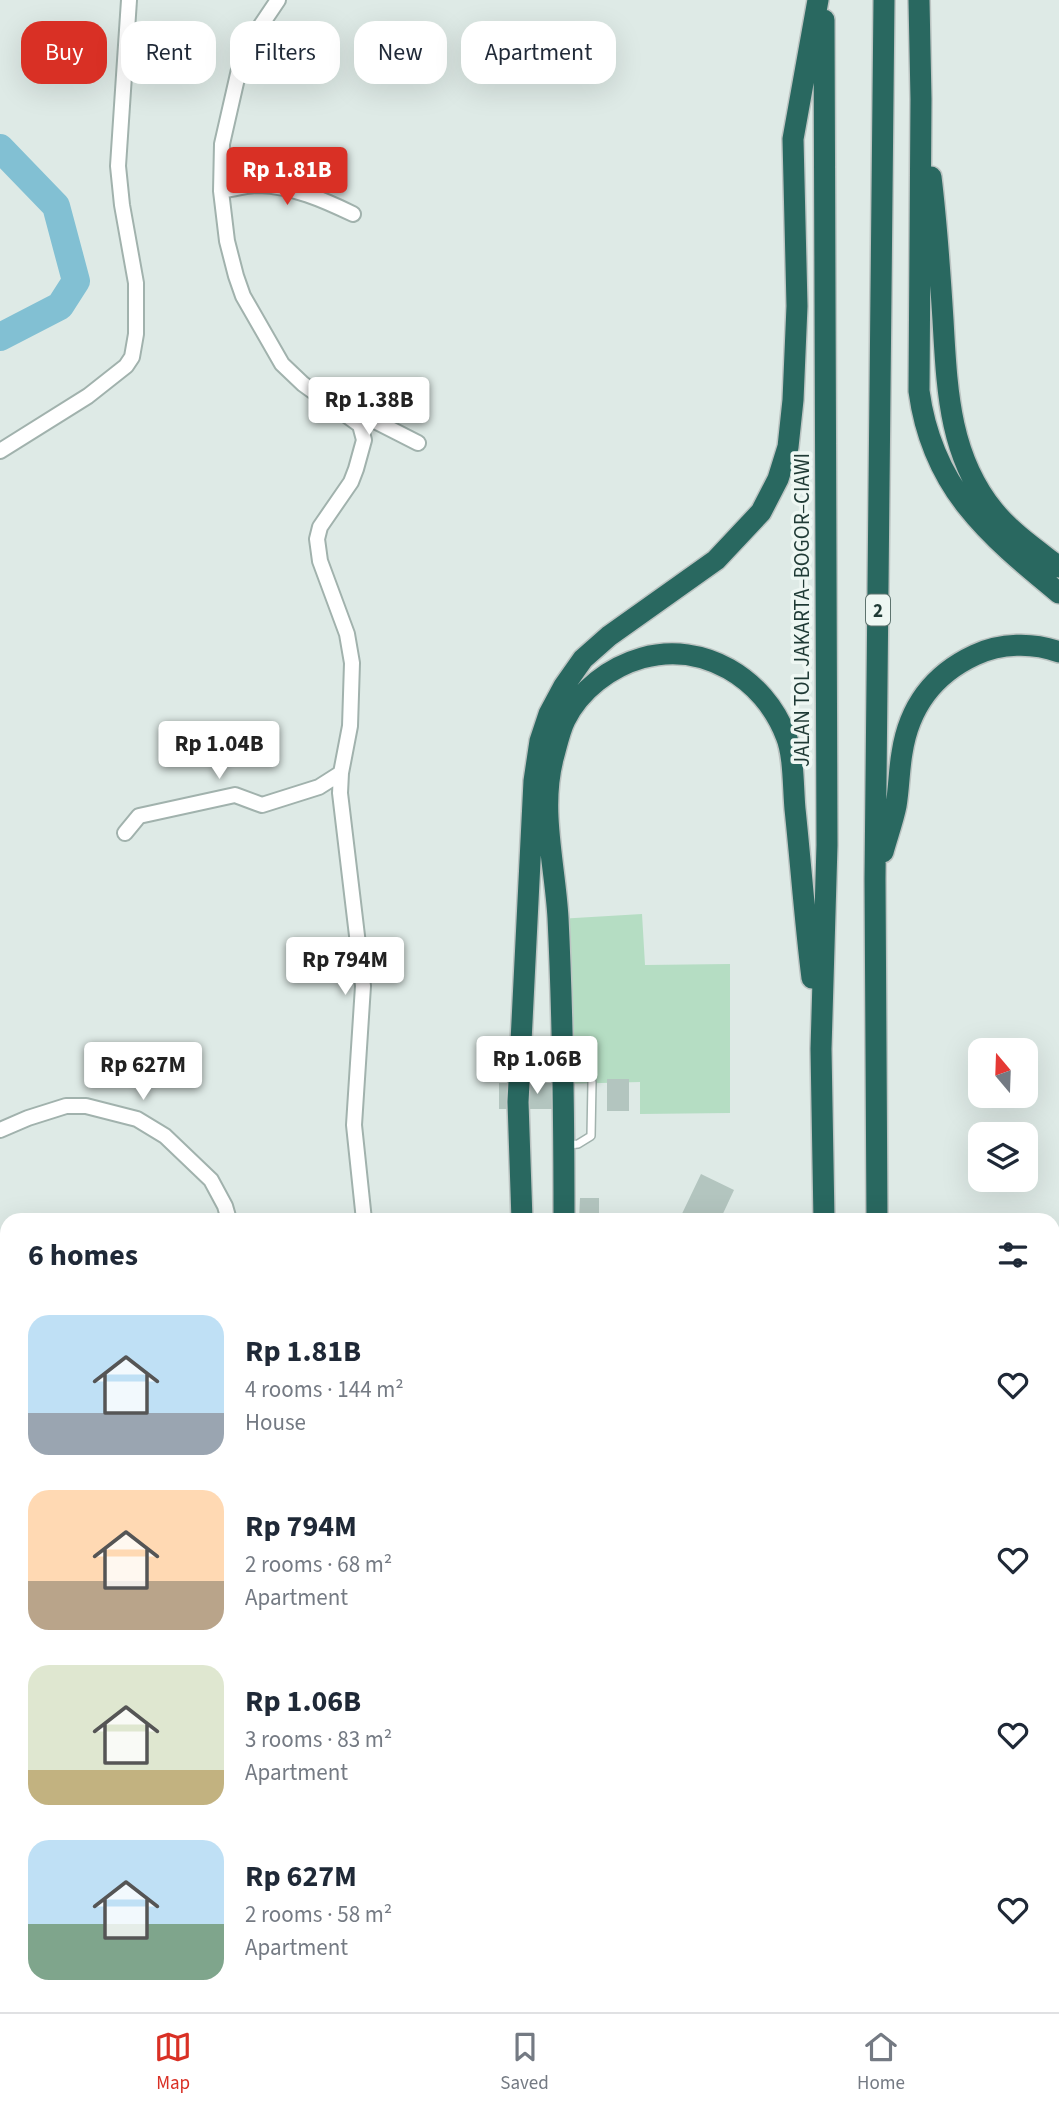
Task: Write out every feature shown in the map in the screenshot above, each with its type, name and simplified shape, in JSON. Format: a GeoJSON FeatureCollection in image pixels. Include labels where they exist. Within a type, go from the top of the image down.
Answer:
{"type":"FeatureCollection","features":[{"type":"Feature","properties":{"kind":"highway"},"geometry":{"type":"LineString","coordinates":[[523,1213],[517,1102],[534,781],[540,741],[549,714],[583,659],[609,636],[716,560],[761,512],[778,480],[788,447],[793,400],[797,306],[793,139],[818,0]]}},
{"type":"Feature","properties":{"kind":"highway","name":"JALAN TOL JAKARTA–BOGOR–CIAWI"},"geometry":{"type":"LineString","coordinates":[[824,0],[827,845],[821,1049],[824,1213]]}},
{"type":"Feature","properties":{"kind":"highway","name":"2"},"geometry":{"type":"LineString","coordinates":[[877,1213],[875,878],[884,0]]}},
{"type":"Feature","properties":{"kind":"highway"},"geometry":{"type":"LineString","coordinates":[[919,0],[921,411],[946,475],[965,505],[986,531],[1059,593]]}},
{"type":"Feature","properties":{"kind":"highway"},"geometry":{"type":"LineString","coordinates":[[921,99],[936,216],[948,393],[951,418],[961,456],[976,486],[995,513],[1059,567]]}},
{"type":"Feature","properties":{"kind":"highway"},"geometry":{"type":"LineString","coordinates":[[875,878],[896,807],[908,723],[923,695],[938,678],[955,665],[983,651],[1006,646],[1032,646],[1059,652]]}},
{"type":"Feature","properties":{"kind":"highway"},"geometry":{"type":"LineString","coordinates":[[564,1213],[563,1031],[559,932],[546,798],[553,758],[565,719],[589,687],[608,673],[631,661],[650,656],[684,654],[716,662],[738,673],[761,693],[786,737],[821,1049]]}},
{"type":"Feature","properties":{"kind":"street"},"geometry":{"type":"LineString","coordinates":[[0,450],[88,396],[117,374],[132,357],[136,334],[136,283],[118,166],[129,0]]}},
{"type":"Feature","properties":{"kind":"street"},"geometry":{"type":"LineString","coordinates":[[278,0],[243,52],[222,144],[222,191],[231,257],[243,296],[282,364],[303,384],[360,425],[364,435],[362,451],[351,482],[326,516],[317,539],[320,561],[347,634],[352,663],[350,726],[340,793],[363,986],[354,1125],[363,1213]]}},
{"type":"Feature","properties":{"kind":"street"},"geometry":{"type":"LineString","coordinates":[[222,191],[257,185],[282,187],[316,197],[353,214]]}},
{"type":"Feature","properties":{"kind":"street"},"geometry":{"type":"LineString","coordinates":[[332,404],[363,415],[418,443]]}},
{"type":"Feature","properties":{"kind":"street"},"geometry":{"type":"LineString","coordinates":[[124,833],[139,816],[235,795],[262,805],[319,787],[341,773]]}},
{"type":"Feature","properties":{"kind":"street"},"geometry":{"type":"LineString","coordinates":[[0,1130],[66,1106],[86,1107],[137,1119],[165,1136],[211,1180],[227,1213]]}},
{"type":"Feature","properties":{"kind":"lane"},"geometry":{"type":"LineString","coordinates":[[564,1145],[578,1144],[591,1136],[592,1082]]}},
{"type":"Feature","properties":{"kind":"green space"},"geometry":{"type":"Polygon","coordinates":[[[642,914],[645,965],[730,964],[730,1113],[640,1114],[640,1082],[563,1084],[558,919],[642,914]]]}},
{"type":"Feature","properties":{"kind":"building"},"geometry":{"type":"Polygon","coordinates":[[[607,1079],[629,1079],[629,1111],[607,1111],[607,1079]]]}},
{"type":"Feature","properties":{"kind":"building"},"geometry":{"type":"Polygon","coordinates":[[[499,1083],[575,1083],[575,1109],[499,1109],[499,1083]]]}},
{"type":"Feature","properties":{"kind":"building"},"geometry":{"type":"Polygon","coordinates":[[[701,1174],[734,1190],[723,1213],[682,1213],[701,1174]]]}},
{"type":"Feature","properties":{"kind":"building"},"geometry":{"type":"Polygon","coordinates":[[[580,1198],[599,1198],[599,1213],[579,1213],[580,1198]]]}},
{"type":"Feature","properties":{"kind":"waterway"},"geometry":{"type":"LineString","coordinates":[[0,148],[56,206],[76,281],[60,306],[0,337]]}}]}
